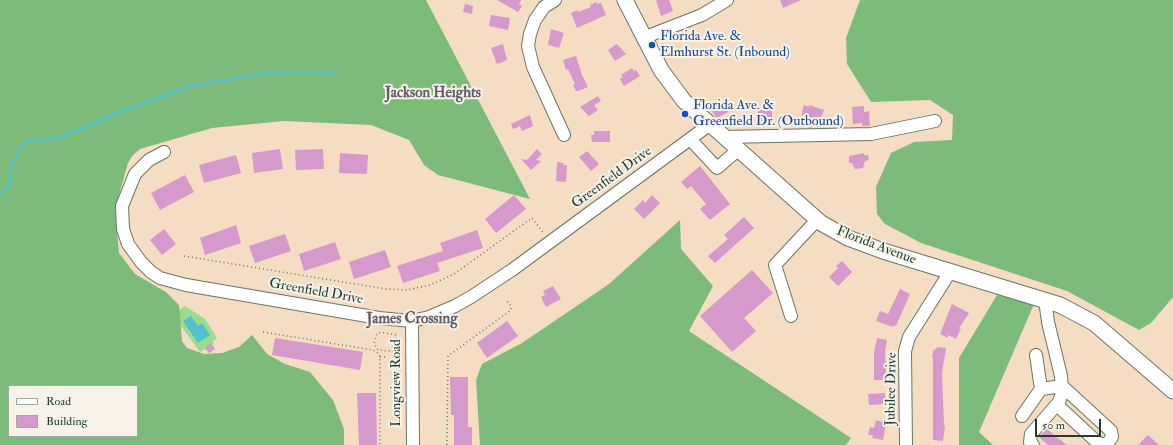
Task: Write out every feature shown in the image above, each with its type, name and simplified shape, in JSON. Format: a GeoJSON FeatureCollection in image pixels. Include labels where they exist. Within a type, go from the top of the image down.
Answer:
{"type":"FeatureCollection","features":[{"type":"Feature","properties":{"kind":"main road","name":"Florida Avenue"},"geometry":{"type":"LineString","coordinates":[[625,0],[660,70],[684,101],[709,125],[817,220],[848,238],[950,272],[1060,305],[1094,324],[1173,391]]}},
{"type":"Feature","properties":{"kind":"street"},"geometry":{"type":"LineString","coordinates":[[555,0],[544,8],[535,20],[528,46],[533,67],[564,135]]}},
{"type":"Feature","properties":{"kind":"street"},"geometry":{"type":"LineString","coordinates":[[643,38],[702,15],[727,0]]}},
{"type":"Feature","properties":{"kind":"street"},"geometry":{"type":"LineString","coordinates":[[723,137],[871,134],[935,121]]}},
{"type":"Feature","properties":{"kind":"street","name":"Greenfield Drive"},"geometry":{"type":"LineString","coordinates":[[164,152],[148,160],[135,174],[122,206],[123,229],[128,244],[141,262],[151,272],[160,278],[186,286],[379,318],[412,321],[429,317],[455,306],[512,270],[709,125]]}},
{"type":"Feature","properties":{"kind":"street"},"geometry":{"type":"LineString","coordinates":[[690,139],[717,168],[738,150]]}},
{"type":"Feature","properties":{"kind":"street"},"geometry":{"type":"LineString","coordinates":[[791,316],[775,265],[817,220]]}},
{"type":"Feature","properties":{"kind":"street","name":"Jubilee Drive"},"geometry":{"type":"LineString","coordinates":[[906,445],[905,351],[909,337],[950,272]]}},
{"type":"Feature","properties":{"kind":"street"},"geometry":{"type":"LineString","coordinates":[[1033,445],[1030,442],[1031,434],[1057,405],[1062,394],[1062,386],[1048,322],[1045,300]]}},
{"type":"Feature","properties":{"kind":"street","name":"Longview Road"},"geometry":{"type":"LineString","coordinates":[[412,321],[413,445]]}},
{"type":"Feature","properties":{"kind":"street"},"geometry":{"type":"LineString","coordinates":[[1022,416],[1041,389],[1036,355]]}},
{"type":"Feature","properties":{"kind":"street"},"geometry":{"type":"LineString","coordinates":[[1041,389],[1062,386]]}},
{"type":"Feature","properties":{"kind":"street"},"geometry":{"type":"LineString","coordinates":[[1057,405],[1099,444],[1107,444],[1112,437],[1111,430],[1062,386]]}},
{"type":"Feature","properties":{"kind":"path"},"geometry":{"type":"LineString","coordinates":[[184,256],[386,289],[406,290],[430,285],[450,277],[532,218],[544,234]]}},
{"type":"Feature","properties":{"kind":"path"},"geometry":{"type":"LineString","coordinates":[[447,445],[448,356],[511,310],[512,308],[506,300]]}},
{"type":"Feature","properties":{"kind":"path"},"geometry":{"type":"LineString","coordinates":[[263,332],[378,351],[395,350],[397,348],[396,335],[381,332],[377,334],[374,344],[378,351],[380,358],[380,445]]}},
{"type":"Feature","properties":{"kind":"path"},"geometry":{"type":"LineString","coordinates":[[380,358],[388,357]]}},
{"type":"Feature","properties":{"kind":"green space"},"geometry":{"type":"Polygon","coordinates":[[[0,0],[426,0],[530,199],[438,175],[424,165],[409,140],[371,125],[284,121],[212,128],[140,149],[133,155],[128,163],[115,209],[119,253],[135,274],[166,292],[179,305],[182,341],[187,348],[204,354],[222,353],[239,347],[252,335],[267,354],[285,364],[310,372],[333,400],[344,429],[344,445],[0,445],[0,0]]]}},
{"type":"Feature","properties":{"kind":"green space"},"geometry":{"type":"Polygon","coordinates":[[[860,0],[1173,0],[1173,297],[1151,323],[1139,330],[1067,291],[921,243],[885,224],[877,214],[876,187],[891,153],[914,142],[952,140],[953,115],[930,100],[871,102],[847,64],[846,38],[860,0]]]}},
{"type":"Feature","properties":{"kind":"green space"},"geometry":{"type":"Polygon","coordinates":[[[680,220],[681,249],[713,286],[689,331],[851,438],[846,445],[480,445],[476,380],[482,364],[522,343],[609,284],[680,220]]]}},
{"type":"Feature","properties":{"kind":"green space"},"geometry":{"type":"Polygon","coordinates":[[[997,295],[1034,304],[979,432],[993,445],[959,445],[959,358],[997,295]]]}},
{"type":"Feature","properties":{"kind":"green space"},"geometry":{"type":"Polygon","coordinates":[[[185,306],[205,319],[217,338],[213,341],[214,343],[212,345],[215,349],[209,353],[206,349],[200,352],[172,314],[185,306]]]}},
{"type":"Feature","properties":{"kind":"water"},"geometry":{"type":"Polygon","coordinates":[[[191,316],[198,326],[202,323],[210,335],[198,343],[183,321],[191,316]]]}},
{"type":"Feature","properties":{"kind":"building"},"geometry":{"type":"Polygon","coordinates":[[[497,0],[521,0],[519,4],[522,6],[518,12],[497,0]]]}},
{"type":"Feature","properties":{"kind":"building"},"geometry":{"type":"Polygon","coordinates":[[[656,0],[669,0],[673,11],[661,16],[656,0]]]}},
{"type":"Feature","properties":{"kind":"building"},"geometry":{"type":"Polygon","coordinates":[[[780,0],[801,0],[783,8],[780,0]]]}},
{"type":"Feature","properties":{"kind":"building"},"geometry":{"type":"Polygon","coordinates":[[[596,2],[597,4],[601,3],[606,15],[577,28],[571,13],[591,7],[590,5],[596,2]]]}},
{"type":"Feature","properties":{"kind":"building"},"geometry":{"type":"Polygon","coordinates":[[[465,4],[473,6],[472,14],[463,12],[465,4]]]}},
{"type":"Feature","properties":{"kind":"building"},"geometry":{"type":"Polygon","coordinates":[[[491,15],[510,18],[508,30],[489,26],[491,15]]]}},
{"type":"Feature","properties":{"kind":"building"},"geometry":{"type":"Polygon","coordinates":[[[551,29],[564,33],[559,48],[548,45],[551,29]]]}},
{"type":"Feature","properties":{"kind":"building"},"geometry":{"type":"Polygon","coordinates":[[[503,44],[507,60],[497,64],[491,48],[503,44]]]}},
{"type":"Feature","properties":{"kind":"building"},"geometry":{"type":"Polygon","coordinates":[[[617,44],[626,54],[615,61],[608,50],[617,44]]]}},
{"type":"Feature","properties":{"kind":"building"},"geometry":{"type":"Polygon","coordinates":[[[576,56],[582,75],[588,87],[578,91],[576,91],[573,85],[575,84],[568,69],[566,70],[563,60],[576,56]]]}},
{"type":"Feature","properties":{"kind":"building"},"geometry":{"type":"Polygon","coordinates":[[[632,68],[634,71],[636,70],[640,76],[624,86],[620,79],[623,77],[621,75],[632,68]]]}},
{"type":"Feature","properties":{"kind":"building"},"geometry":{"type":"Polygon","coordinates":[[[598,96],[601,101],[594,105],[598,110],[589,116],[580,107],[598,96]]]}},
{"type":"Feature","properties":{"kind":"building"},"geometry":{"type":"Polygon","coordinates":[[[723,101],[728,112],[717,118],[709,108],[723,101]]]}},
{"type":"Feature","properties":{"kind":"building"},"geometry":{"type":"Polygon","coordinates":[[[804,105],[809,107],[809,105],[824,110],[818,126],[812,124],[811,128],[799,124],[804,105]]]}},
{"type":"Feature","properties":{"kind":"building"},"geometry":{"type":"Polygon","coordinates":[[[864,106],[864,112],[869,111],[870,126],[862,126],[862,123],[853,124],[852,107],[864,106]]]}},
{"type":"Feature","properties":{"kind":"building"},"geometry":{"type":"Polygon","coordinates":[[[758,110],[772,110],[772,121],[758,121],[758,110]]]}},
{"type":"Feature","properties":{"kind":"building"},"geometry":{"type":"Polygon","coordinates":[[[530,115],[533,126],[522,131],[520,126],[513,129],[511,124],[530,115]]]}},
{"type":"Feature","properties":{"kind":"building"},"geometry":{"type":"Polygon","coordinates":[[[594,131],[610,131],[610,142],[592,142],[591,135],[594,135],[594,131]]]}},
{"type":"Feature","properties":{"kind":"building"},"geometry":{"type":"Polygon","coordinates":[[[280,149],[283,169],[254,173],[252,153],[280,149]]]}},
{"type":"Feature","properties":{"kind":"building"},"geometry":{"type":"Polygon","coordinates":[[[323,149],[324,169],[296,170],[295,150],[323,149]]]}},
{"type":"Feature","properties":{"kind":"building"},"geometry":{"type":"Polygon","coordinates":[[[537,149],[542,154],[536,160],[541,161],[531,170],[521,159],[527,160],[537,149]]]}},
{"type":"Feature","properties":{"kind":"building"},"geometry":{"type":"Polygon","coordinates":[[[587,151],[599,164],[591,171],[579,157],[587,151]]]}},
{"type":"Feature","properties":{"kind":"building"},"geometry":{"type":"Polygon","coordinates":[[[340,153],[368,155],[367,174],[339,173],[340,153]]]}},
{"type":"Feature","properties":{"kind":"building"},"geometry":{"type":"Polygon","coordinates":[[[864,153],[864,155],[868,155],[869,160],[865,161],[863,168],[855,169],[852,163],[849,163],[849,156],[864,153]]]}},
{"type":"Feature","properties":{"kind":"building"},"geometry":{"type":"Polygon","coordinates":[[[236,155],[241,173],[204,183],[199,165],[236,155]]]}},
{"type":"Feature","properties":{"kind":"building"},"geometry":{"type":"Polygon","coordinates":[[[557,162],[567,165],[566,182],[556,181],[557,162]]]}},
{"type":"Feature","properties":{"kind":"building"},"geometry":{"type":"Polygon","coordinates":[[[700,166],[730,204],[710,220],[700,209],[706,204],[691,186],[687,189],[681,182],[700,166]]]}},
{"type":"Feature","properties":{"kind":"building"},"geometry":{"type":"Polygon","coordinates":[[[185,175],[194,192],[160,210],[151,193],[185,175]]]}},
{"type":"Feature","properties":{"kind":"building"},"geometry":{"type":"Polygon","coordinates":[[[514,195],[526,209],[496,233],[485,219],[514,195]]]}},
{"type":"Feature","properties":{"kind":"building"},"geometry":{"type":"Polygon","coordinates":[[[652,195],[660,203],[644,219],[634,209],[643,200],[645,203],[652,195]]]}},
{"type":"Feature","properties":{"kind":"building"},"geometry":{"type":"Polygon","coordinates":[[[744,217],[754,228],[715,263],[708,256],[728,239],[724,235],[744,217]]]}},
{"type":"Feature","properties":{"kind":"building"},"geometry":{"type":"Polygon","coordinates":[[[236,225],[241,243],[205,255],[200,238],[236,225]]]}},
{"type":"Feature","properties":{"kind":"building"},"geometry":{"type":"Polygon","coordinates":[[[164,229],[176,244],[162,255],[150,240],[164,229]]]}},
{"type":"Feature","properties":{"kind":"building"},"geometry":{"type":"Polygon","coordinates":[[[477,230],[483,248],[437,263],[440,271],[403,283],[397,266],[443,251],[440,243],[477,230]]]}},
{"type":"Feature","properties":{"kind":"building"},"geometry":{"type":"Polygon","coordinates":[[[285,234],[291,251],[255,263],[249,246],[285,234]]]}},
{"type":"Feature","properties":{"kind":"building"},"geometry":{"type":"Polygon","coordinates":[[[335,242],[341,259],[304,271],[299,254],[335,242]]]}},
{"type":"Feature","properties":{"kind":"building"},"geometry":{"type":"Polygon","coordinates":[[[385,250],[391,267],[354,279],[349,262],[385,250]]]}},
{"type":"Feature","properties":{"kind":"building"},"geometry":{"type":"Polygon","coordinates":[[[842,261],[852,272],[838,286],[829,277],[838,268],[836,266],[842,261]]]}},
{"type":"Feature","properties":{"kind":"building"},"geometry":{"type":"Polygon","coordinates":[[[752,270],[773,293],[744,318],[756,331],[732,352],[700,316],[752,270]]]}},
{"type":"Feature","properties":{"kind":"building"},"geometry":{"type":"Polygon","coordinates":[[[553,286],[561,299],[546,307],[541,297],[545,295],[543,291],[553,286]]]}},
{"type":"Feature","properties":{"kind":"building"},"geometry":{"type":"Polygon","coordinates":[[[900,289],[910,294],[896,326],[893,325],[893,327],[876,321],[880,311],[888,314],[900,289]]]}},
{"type":"Feature","properties":{"kind":"building"},"geometry":{"type":"Polygon","coordinates":[[[952,304],[969,313],[959,328],[961,329],[956,339],[948,335],[948,338],[940,334],[952,304]]]}},
{"type":"Feature","properties":{"kind":"building"},"geometry":{"type":"Polygon","coordinates":[[[507,321],[518,336],[487,358],[477,343],[507,321]]]}},
{"type":"Feature","properties":{"kind":"building"},"geometry":{"type":"Polygon","coordinates":[[[275,338],[363,352],[360,370],[272,355],[275,338]]]}},
{"type":"Feature","properties":{"kind":"building"},"geometry":{"type":"Polygon","coordinates":[[[877,338],[887,340],[885,352],[886,380],[874,380],[874,353],[877,338]]]}},
{"type":"Feature","properties":{"kind":"building"},"geometry":{"type":"Polygon","coordinates":[[[211,343],[215,349],[209,353],[205,348],[211,343]]]}},
{"type":"Feature","properties":{"kind":"building"},"geometry":{"type":"Polygon","coordinates":[[[938,347],[946,348],[942,373],[945,425],[943,441],[933,440],[932,358],[933,351],[938,347]]]}},
{"type":"Feature","properties":{"kind":"building"},"geometry":{"type":"Polygon","coordinates":[[[450,377],[468,377],[468,427],[472,427],[472,445],[454,445],[454,415],[451,415],[450,377]]]}},
{"type":"Feature","properties":{"kind":"building"},"geometry":{"type":"Polygon","coordinates":[[[357,393],[376,393],[377,445],[359,445],[357,393]]]}},
{"type":"Feature","properties":{"kind":"building"},"geometry":{"type":"Polygon","coordinates":[[[885,393],[886,404],[869,405],[868,394],[885,393]]]}},
{"type":"Feature","properties":{"kind":"building"},"geometry":{"type":"Polygon","coordinates":[[[876,420],[886,423],[883,440],[872,438],[873,435],[868,435],[870,427],[874,428],[876,420]]]}},
{"type":"Feature","properties":{"kind":"building"},"geometry":{"type":"Polygon","coordinates":[[[1047,428],[1067,445],[1048,445],[1039,437],[1047,428]]]}},
{"type":"Feature","properties":{"kind":"building"},"geometry":{"type":"Polygon","coordinates":[[[1148,435],[1159,445],[1138,445],[1148,435]]]}},
{"type":"Feature","properties":{"kind":"waterway"},"geometry":{"type":"LineString","coordinates":[[0,195],[10,184],[11,167],[24,142],[63,137],[120,112],[190,86],[267,73],[337,72]]}},
{"type":"Feature","properties":{"kind":"place","name":"Florida Ave. & Elmhurst St. (Inbound)"},"geometry":{"type":"Point","coordinates":[652,45]}},
{"type":"Feature","properties":{"kind":"place","name":"Florida Ave. & Greenfield Dr. (Outbound)"},"geometry":{"type":"Point","coordinates":[685,114]}},
{"type":"Feature","properties":{"kind":"district","name":"Jackson Heights"},"geometry":{"type":"Point","coordinates":[433,94]}},
{"type":"Feature","properties":{"kind":"district","name":"James Crossing"},"geometry":{"type":"Point","coordinates":[412,320]}}]}
